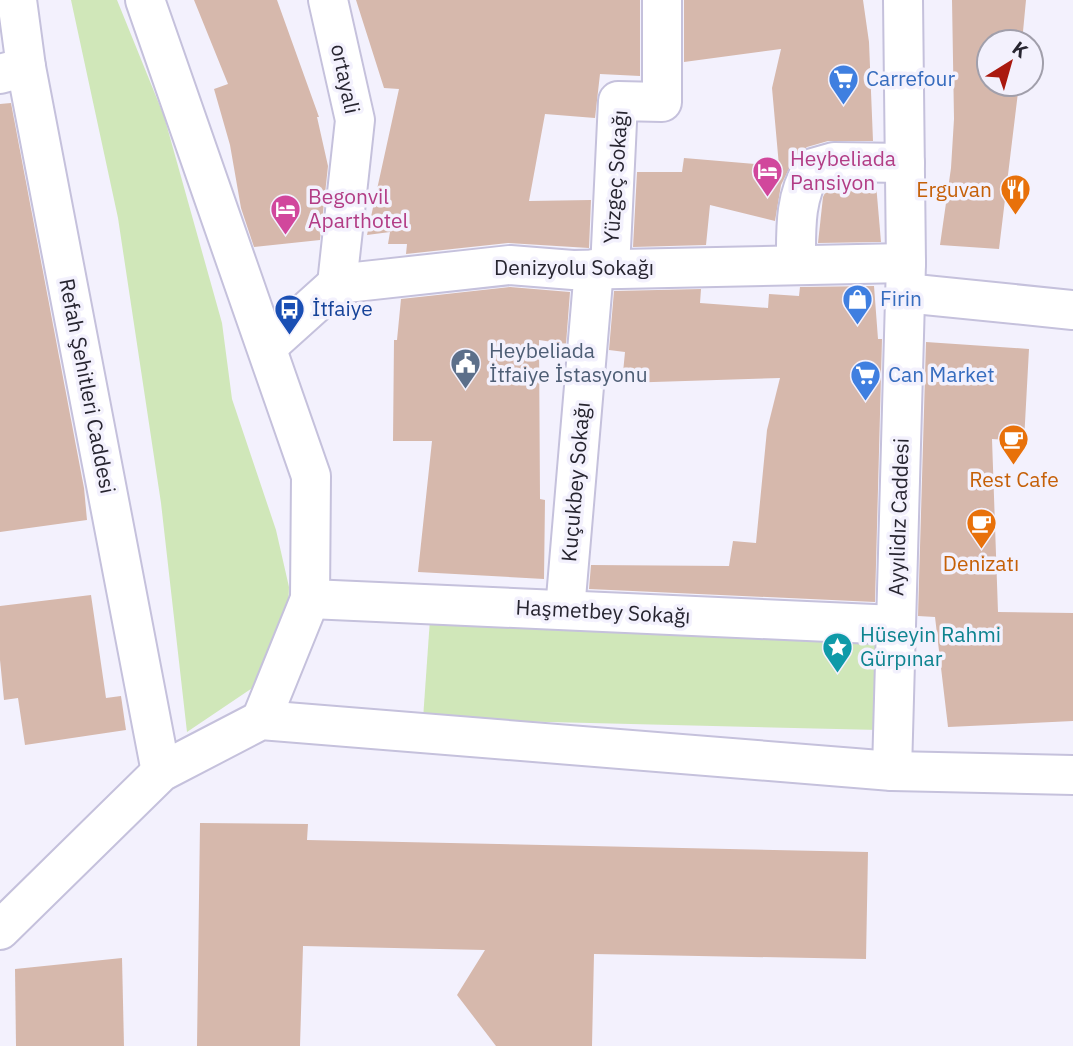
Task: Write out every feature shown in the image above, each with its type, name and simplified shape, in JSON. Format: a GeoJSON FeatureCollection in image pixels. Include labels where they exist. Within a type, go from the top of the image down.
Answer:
{"type":"FeatureCollection","features":[{"type":"Feature","properties":{"kind":"street","name":"Refah Şehitleri Caddesi"},"geometry":{"type":"LineString","coordinates":[[17,0],[13,71],[161,772]]}},
{"type":"Feature","properties":{"kind":"street"},"geometry":{"type":"LineString","coordinates":[[145,0],[311,476],[310,599],[261,720]]}},
{"type":"Feature","properties":{"kind":"street","name":"ortayali"},"geometry":{"type":"LineString","coordinates":[[328,0],[355,120],[337,284]]}},
{"type":"Feature","properties":{"kind":"street","name":"Yüzgeç Sokağı"},"geometry":{"type":"LineString","coordinates":[[602,269],[618,101],[662,102],[662,0]]}},
{"type":"Feature","properties":{"kind":"street","name":"Ayyılidız Caddesi"},"geometry":{"type":"LineString","coordinates":[[892,771],[906,278],[903,0]]}},
{"type":"Feature","properties":{"kind":"street"},"geometry":{"type":"LineString","coordinates":[[796,265],[796,235],[802,184],[813,168],[834,162],[905,163]]}},
{"type":"Feature","properties":{"kind":"street","name":"Denizyolu Sokağı"},"geometry":{"type":"LineString","coordinates":[[337,284],[510,265],[602,269],[796,265],[906,278],[1073,310]]}},
{"type":"Feature","properties":{"kind":"street","name":"Kuçukbey Sokağı"},"geometry":{"type":"LineString","coordinates":[[565,610],[602,269]]}},
{"type":"Feature","properties":{"kind":"street"},"geometry":{"type":"LineString","coordinates":[[267,347],[337,284]]}},
{"type":"Feature","properties":{"kind":"street","name":"Haşmetbey Sokağı"},"geometry":{"type":"LineString","coordinates":[[310,599],[896,625]]}},
{"type":"Feature","properties":{"kind":"street"},"geometry":{"type":"LineString","coordinates":[[0,930],[161,772],[261,720],[892,771],[1073,775]]}},
{"type":"Feature","properties":{"kind":"green space"},"geometry":{"type":"Polygon","coordinates":[[[71,0],[117,0],[164,116],[222,323],[232,399],[276,530],[289,587],[287,640],[267,678],[187,732],[161,503],[118,218],[71,0]]]}},
{"type":"Feature","properties":{"kind":"green space"},"geometry":{"type":"Polygon","coordinates":[[[430,619],[881,634],[879,730],[423,719],[430,619]]]}},
{"type":"Feature","properties":{"kind":"building"},"geometry":{"type":"Polygon","coordinates":[[[194,0],[277,0],[319,117],[328,166],[320,240],[254,247],[241,208],[230,145],[214,89],[228,84],[194,0]]]}},
{"type":"Feature","properties":{"kind":"building"},"geometry":{"type":"Polygon","coordinates":[[[356,0],[640,0],[640,76],[600,74],[595,118],[545,114],[529,201],[591,200],[589,248],[508,243],[406,254],[407,244],[388,244],[390,232],[367,235],[399,89],[384,88],[356,0]]]}},
{"type":"Feature","properties":{"kind":"building"},"geometry":{"type":"Polygon","coordinates":[[[684,0],[863,0],[869,42],[873,141],[828,141],[807,147],[795,157],[781,185],[775,221],[710,205],[706,245],[633,247],[637,172],[682,172],[684,158],[779,166],[772,88],[781,49],[684,62],[684,0]]]}},
{"type":"Feature","properties":{"kind":"building"},"geometry":{"type":"Polygon","coordinates":[[[952,0],[1026,0],[1023,28],[975,28],[975,98],[1017,98],[999,249],[940,245],[951,168],[954,119],[952,0]]]}},
{"type":"Feature","properties":{"kind":"building"},"geometry":{"type":"Polygon","coordinates":[[[11,103],[84,488],[87,520],[0,532],[0,104],[11,103]]]}},
{"type":"Feature","properties":{"kind":"building"},"geometry":{"type":"Polygon","coordinates":[[[837,184],[876,184],[881,242],[818,243],[823,197],[828,187],[837,184]]]}},
{"type":"Feature","properties":{"kind":"building"},"geometry":{"type":"Polygon","coordinates":[[[874,286],[878,339],[882,339],[875,602],[589,589],[591,565],[729,566],[733,541],[756,543],[767,430],[780,378],[622,383],[625,352],[609,350],[614,291],[701,289],[700,303],[768,308],[769,294],[799,296],[800,287],[874,286]]]}},
{"type":"Feature","properties":{"kind":"building"},"geometry":{"type":"Polygon","coordinates":[[[510,287],[570,292],[566,344],[539,340],[540,499],[545,500],[544,579],[418,572],[432,441],[393,441],[394,340],[397,340],[401,299],[510,287]]]}},
{"type":"Feature","properties":{"kind":"building"},"geometry":{"type":"Polygon","coordinates":[[[926,342],[1029,349],[1024,441],[992,439],[998,612],[1073,613],[1073,721],[948,727],[935,617],[918,616],[926,342]]]}},
{"type":"Feature","properties":{"kind":"building"},"geometry":{"type":"Polygon","coordinates":[[[91,595],[106,698],[121,696],[126,730],[25,745],[18,698],[4,700],[0,660],[0,606],[91,595]]]}},
{"type":"Feature","properties":{"kind":"building"},"geometry":{"type":"Polygon","coordinates":[[[200,823],[308,824],[307,840],[868,852],[866,959],[594,954],[592,1046],[496,1046],[457,995],[485,950],[303,946],[300,1046],[197,1046],[200,823]]]}},
{"type":"Feature","properties":{"kind":"building"},"geometry":{"type":"Polygon","coordinates":[[[122,958],[124,1046],[16,1046],[15,969],[122,958]]]}},
{"type":"Feature","properties":{"kind":"place","name":"Carrefour"},"geometry":{"type":"Point","coordinates":[843,106]}},
{"type":"Feature","properties":{"kind":"place","name":"Heybeliada Pansiyon"},"geometry":{"type":"Point","coordinates":[767,198]}},
{"type":"Feature","properties":{"kind":"place","name":"Erguvan"},"geometry":{"type":"Point","coordinates":[1015,217]}},
{"type":"Feature","properties":{"kind":"place","name":"Begonvil Aparthotel"},"geometry":{"type":"Point","coordinates":[285,236]}},
{"type":"Feature","properties":{"kind":"place","name":"Firin"},"geometry":{"type":"Point","coordinates":[857,326]}},
{"type":"Feature","properties":{"kind":"place","name":"İtfaiye"},"geometry":{"type":"Point","coordinates":[289,336]}},
{"type":"Feature","properties":{"kind":"place","name":"Heybeliada İtfaiye İstasyonu"},"geometry":{"type":"Point","coordinates":[466,390]}},
{"type":"Feature","properties":{"kind":"place","name":"Can Market"},"geometry":{"type":"Point","coordinates":[865,402]}},
{"type":"Feature","properties":{"kind":"place","name":"Rest Cafe"},"geometry":{"type":"Point","coordinates":[1014,467]}},
{"type":"Feature","properties":{"kind":"place","name":"Denizatı"},"geometry":{"type":"Point","coordinates":[981,551]}},
{"type":"Feature","properties":{"kind":"place","name":"Hüseyin Rahmi Gürpınar"},"geometry":{"type":"Point","coordinates":[837,674]}}]}
